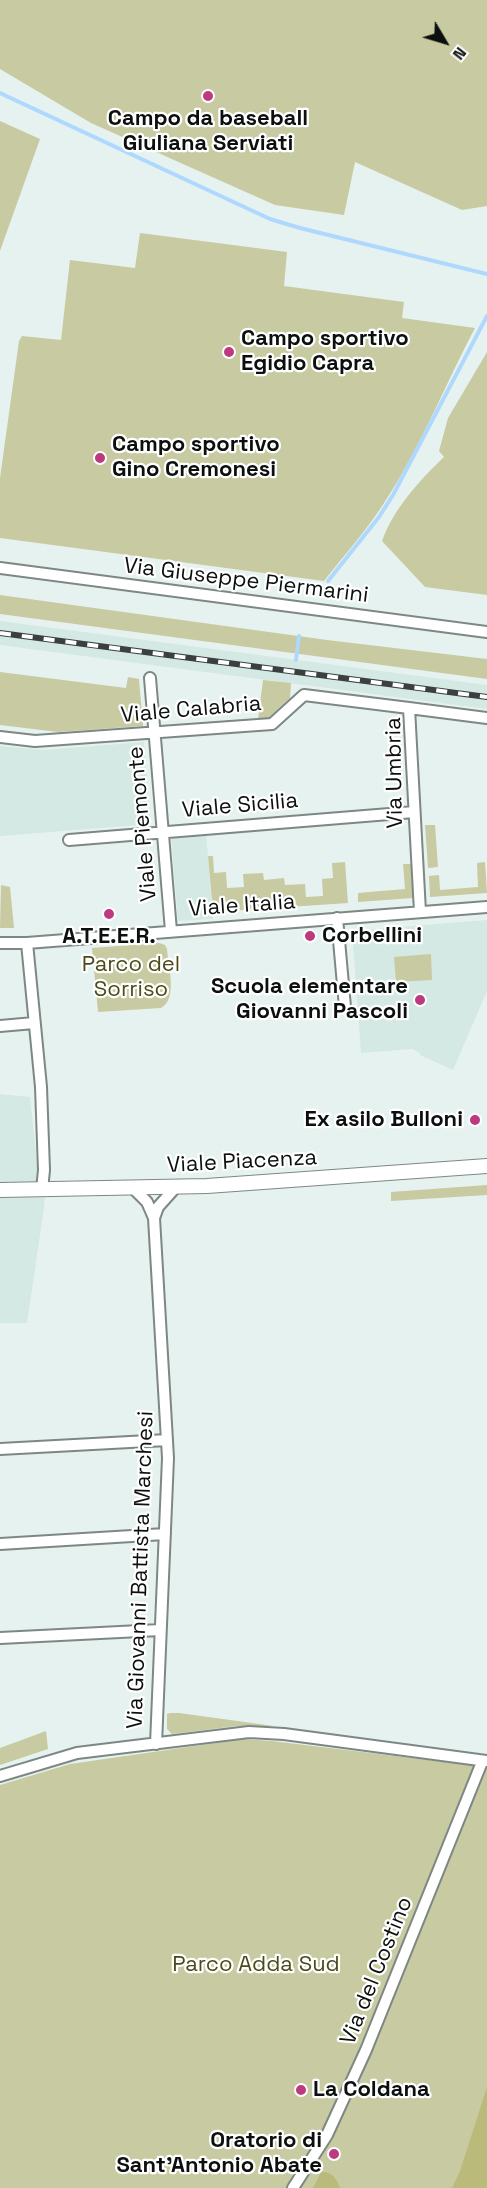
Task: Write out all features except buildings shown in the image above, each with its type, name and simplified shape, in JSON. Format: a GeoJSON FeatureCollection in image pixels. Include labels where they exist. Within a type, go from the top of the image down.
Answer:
{"type":"FeatureCollection","features":[{"type":"Feature","properties":{"kind":"street","name":"Via Giuseppe Piermarini"},"geometry":{"type":"LineString","coordinates":[[0,568],[487,632]]}},
{"type":"Feature","properties":{"kind":"street","name":"Viale Piemonte"},"geometry":{"type":"LineString","coordinates":[[150,678],[171,931]]}},
{"type":"Feature","properties":{"kind":"street","name":"Viale Calabria"},"geometry":{"type":"LineString","coordinates":[[0,737],[35,741],[272,724],[304,695],[409,708]]}},
{"type":"Feature","properties":{"kind":"street","name":"Via Umbria"},"geometry":{"type":"LineString","coordinates":[[420,912],[409,708],[487,718]]}},
{"type":"Feature","properties":{"kind":"street","name":"Viale Sicilia"},"geometry":{"type":"LineString","coordinates":[[69,840],[414,812]]}},
{"type":"Feature","properties":{"kind":"street","name":"Viale Italia"},"geometry":{"type":"LineString","coordinates":[[0,943],[27,943],[487,906]]}},
{"type":"Feature","properties":{"kind":"street"},"geometry":{"type":"LineString","coordinates":[[337,918],[345,1007]]}},
{"type":"Feature","properties":{"kind":"street"},"geometry":{"type":"LineString","coordinates":[[27,943],[40,1087],[44,1170],[42,1190]]}},
{"type":"Feature","properties":{"kind":"street"},"geometry":{"type":"LineString","coordinates":[[0,1026],[34,1023]]}},
{"type":"Feature","properties":{"kind":"street","name":"Viale Piacenza"},"geometry":{"type":"LineString","coordinates":[[0,1190],[176,1188],[487,1166]]}},
{"type":"Feature","properties":{"kind":"street"},"geometry":{"type":"LineString","coordinates":[[154,1218],[158,1207],[176,1188]]}},
{"type":"Feature","properties":{"kind":"street","name":"Via Giovanni Battista Marchesi"},"geometry":{"type":"LineString","coordinates":[[134,1189],[147,1202],[154,1218],[167,1440],[156,1744]]}},
{"type":"Feature","properties":{"kind":"street"},"geometry":{"type":"LineString","coordinates":[[0,1449],[167,1440]]}},
{"type":"Feature","properties":{"kind":"street"},"geometry":{"type":"LineString","coordinates":[[0,1544],[165,1534]]}},
{"type":"Feature","properties":{"kind":"street"},"geometry":{"type":"LineString","coordinates":[[0,1638],[160,1629]]}},
{"type":"Feature","properties":{"kind":"street"},"geometry":{"type":"LineString","coordinates":[[0,1776],[77,1753],[232,1733],[265,1733],[484,1761]]}},
{"type":"Feature","properties":{"kind":"street","name":"Via del Costino"},"geometry":{"type":"LineString","coordinates":[[292,2188],[327,2135],[366,2050],[484,1761]]}},
{"type":"Feature","properties":{"kind":"shaded area"},"geometry":{"type":"Polygon","coordinates":[[[0,621],[487,685],[487,709],[0,645],[0,621]]]}},
{"type":"Feature","properties":{"kind":"shaded area"},"geometry":{"type":"Polygon","coordinates":[[[144,742],[151,824],[0,836],[0,746],[44,750],[144,742]]]}},
{"type":"Feature","properties":{"kind":"shaded area"},"geometry":{"type":"Polygon","coordinates":[[[206,833],[213,919],[178,921],[171,835],[206,833]]]}},
{"type":"Feature","properties":{"kind":"shaded area","name":"Scuola elementare Giovanni Pascoli"},"geometry":{"type":"Polygon","coordinates":[[[487,920],[487,991],[453,1070],[412,1049],[361,1053],[352,931],[487,920]]]}},
{"type":"Feature","properties":{"kind":"shaded area"},"geometry":{"type":"Polygon","coordinates":[[[0,1094],[30,1097],[40,1191],[45,1191],[27,1323],[0,1323],[0,1094]]]}},
{"type":"Feature","properties":{"kind":"green space","name":"Campo da baseball Giuliana Serviati"},"geometry":{"type":"Polygon","coordinates":[[[0,0],[487,0],[487,206],[462,210],[355,162],[344,215],[275,205],[91,123],[0,69],[0,0]]]}},
{"type":"Feature","properties":{"kind":"green space"},"geometry":{"type":"Polygon","coordinates":[[[0,121],[40,139],[0,251],[0,121]]]}},
{"type":"Feature","properties":{"kind":"green space"},"geometry":{"type":"Polygon","coordinates":[[[140,233],[287,252],[284,286],[404,302],[402,318],[475,328],[399,479],[372,521],[324,581],[0,538],[0,478],[19,341],[22,336],[61,340],[70,260],[135,268],[140,233]]]}},
{"type":"Feature","properties":{"kind":"green space"},"geometry":{"type":"Polygon","coordinates":[[[487,352],[487,595],[425,587],[382,541],[393,517],[408,496],[444,457],[439,451],[448,418],[487,352]]]}},
{"type":"Feature","properties":{"kind":"green space"},"geometry":{"type":"Polygon","coordinates":[[[0,595],[327,640],[487,659],[487,679],[0,614],[0,595]]]}},
{"type":"Feature","properties":{"kind":"green space"},"geometry":{"type":"Polygon","coordinates":[[[0,672],[126,688],[128,677],[139,679],[143,726],[58,732],[0,725],[0,672]]]}},
{"type":"Feature","properties":{"kind":"green space"},"geometry":{"type":"Polygon","coordinates":[[[263,680],[291,683],[290,698],[268,718],[258,719],[263,680]]]}},
{"type":"Feature","properties":{"kind":"green space"},"geometry":{"type":"Polygon","coordinates":[[[425,825],[435,825],[438,867],[428,868],[425,825]]]}},
{"type":"Feature","properties":{"kind":"green space"},"geometry":{"type":"Polygon","coordinates":[[[208,856],[213,856],[214,873],[226,872],[227,888],[244,887],[243,874],[263,873],[264,880],[284,878],[285,885],[305,884],[306,897],[323,896],[322,879],[333,878],[332,863],[345,862],[348,903],[213,912],[208,856]]]}},
{"type":"Feature","properties":{"kind":"green space"},"geometry":{"type":"Polygon","coordinates":[[[485,862],[487,893],[430,897],[429,876],[439,875],[440,890],[478,887],[477,863],[485,862]]]}},
{"type":"Feature","properties":{"kind":"green space"},"geometry":{"type":"Polygon","coordinates":[[[403,864],[411,864],[413,898],[358,902],[358,893],[405,889],[403,864]]]}},
{"type":"Feature","properties":{"kind":"green space"},"geometry":{"type":"Polygon","coordinates":[[[1,885],[10,887],[14,928],[0,928],[1,885]]]}},
{"type":"Feature","properties":{"kind":"green space","name":"Parco del Sorriso"},"geometry":{"type":"Polygon","coordinates":[[[159,943],[165,945],[167,949],[170,973],[171,990],[166,1004],[161,1008],[98,1012],[92,948],[159,943]]]}},
{"type":"Feature","properties":{"kind":"green space"},"geometry":{"type":"Polygon","coordinates":[[[431,954],[432,980],[396,982],[394,957],[431,954]]]}},
{"type":"Feature","properties":{"kind":"green space"},"geometry":{"type":"Polygon","coordinates":[[[487,1185],[487,1195],[391,1201],[391,1192],[487,1185]]]}},
{"type":"Feature","properties":{"kind":"green space"},"geometry":{"type":"Polygon","coordinates":[[[167,1714],[274,1726],[237,1726],[172,1734],[167,1729],[167,1714]]]}},
{"type":"Feature","properties":{"kind":"green space"},"geometry":{"type":"Polygon","coordinates":[[[46,1731],[48,1749],[0,1765],[0,1748],[46,1731]]]}},
{"type":"Feature","properties":{"kind":"green space","name":"Parco Adda Sud"},"geometry":{"type":"Polygon","coordinates":[[[243,1739],[469,1765],[487,1765],[487,2188],[0,2188],[0,1785],[70,1764],[243,1739]]]}},
{"type":"Feature","properties":{"kind":"green space"},"geometry":{"type":"Polygon","coordinates":[[[487,2087],[487,2188],[452,2188],[460,2171],[487,2087]]]}},
{"type":"Feature","properties":{"kind":"green space"},"geometry":{"type":"Polygon","coordinates":[[[321,2172],[334,2176],[340,2188],[313,2188],[321,2172]]]}},
{"type":"Feature","properties":{"kind":"waterway"},"geometry":{"type":"LineString","coordinates":[[0,93],[270,219],[487,274]]}},
{"type":"Feature","properties":{"kind":"waterway"},"geometry":{"type":"LineString","coordinates":[[328,581],[379,517],[393,495],[487,316]]}},
{"type":"Feature","properties":{"kind":"waterway"},"geometry":{"type":"LineString","coordinates":[[296,660],[299,636]]}},
{"type":"Feature","properties":{"kind":"railway"},"geometry":{"type":"LineString","coordinates":[[0,633],[487,697]]}},
{"type":"Feature","properties":{"kind":"place","name":"Campo da baseball Giuliana Serviati"},"geometry":{"type":"Point","coordinates":[208,96]}},
{"type":"Feature","properties":{"kind":"place","name":"Campo sportivo Egidio Capra"},"geometry":{"type":"Point","coordinates":[229,352]}},
{"type":"Feature","properties":{"kind":"place","name":"Campo sportivo Gino Cremonesi"},"geometry":{"type":"Point","coordinates":[100,458]}},
{"type":"Feature","properties":{"kind":"place","name":"A.T.E.E.R."},"geometry":{"type":"Point","coordinates":[109,914]}},
{"type":"Feature","properties":{"kind":"place","name":"Corbellini"},"geometry":{"type":"Point","coordinates":[310,936]}},
{"type":"Feature","properties":{"kind":"place","name":"Scuola elementare Giovanni Pascoli"},"geometry":{"type":"Point","coordinates":[420,1000]}},
{"type":"Feature","properties":{"kind":"place","name":"Ex asilo Bulloni"},"geometry":{"type":"Point","coordinates":[475,1120]}},
{"type":"Feature","properties":{"kind":"place","name":"La Coldana"},"geometry":{"type":"Point","coordinates":[301,2090]}},
{"type":"Feature","properties":{"kind":"place","name":"Oratorio di Sant'Antonio Abate"},"geometry":{"type":"Point","coordinates":[334,2154]}}]}
